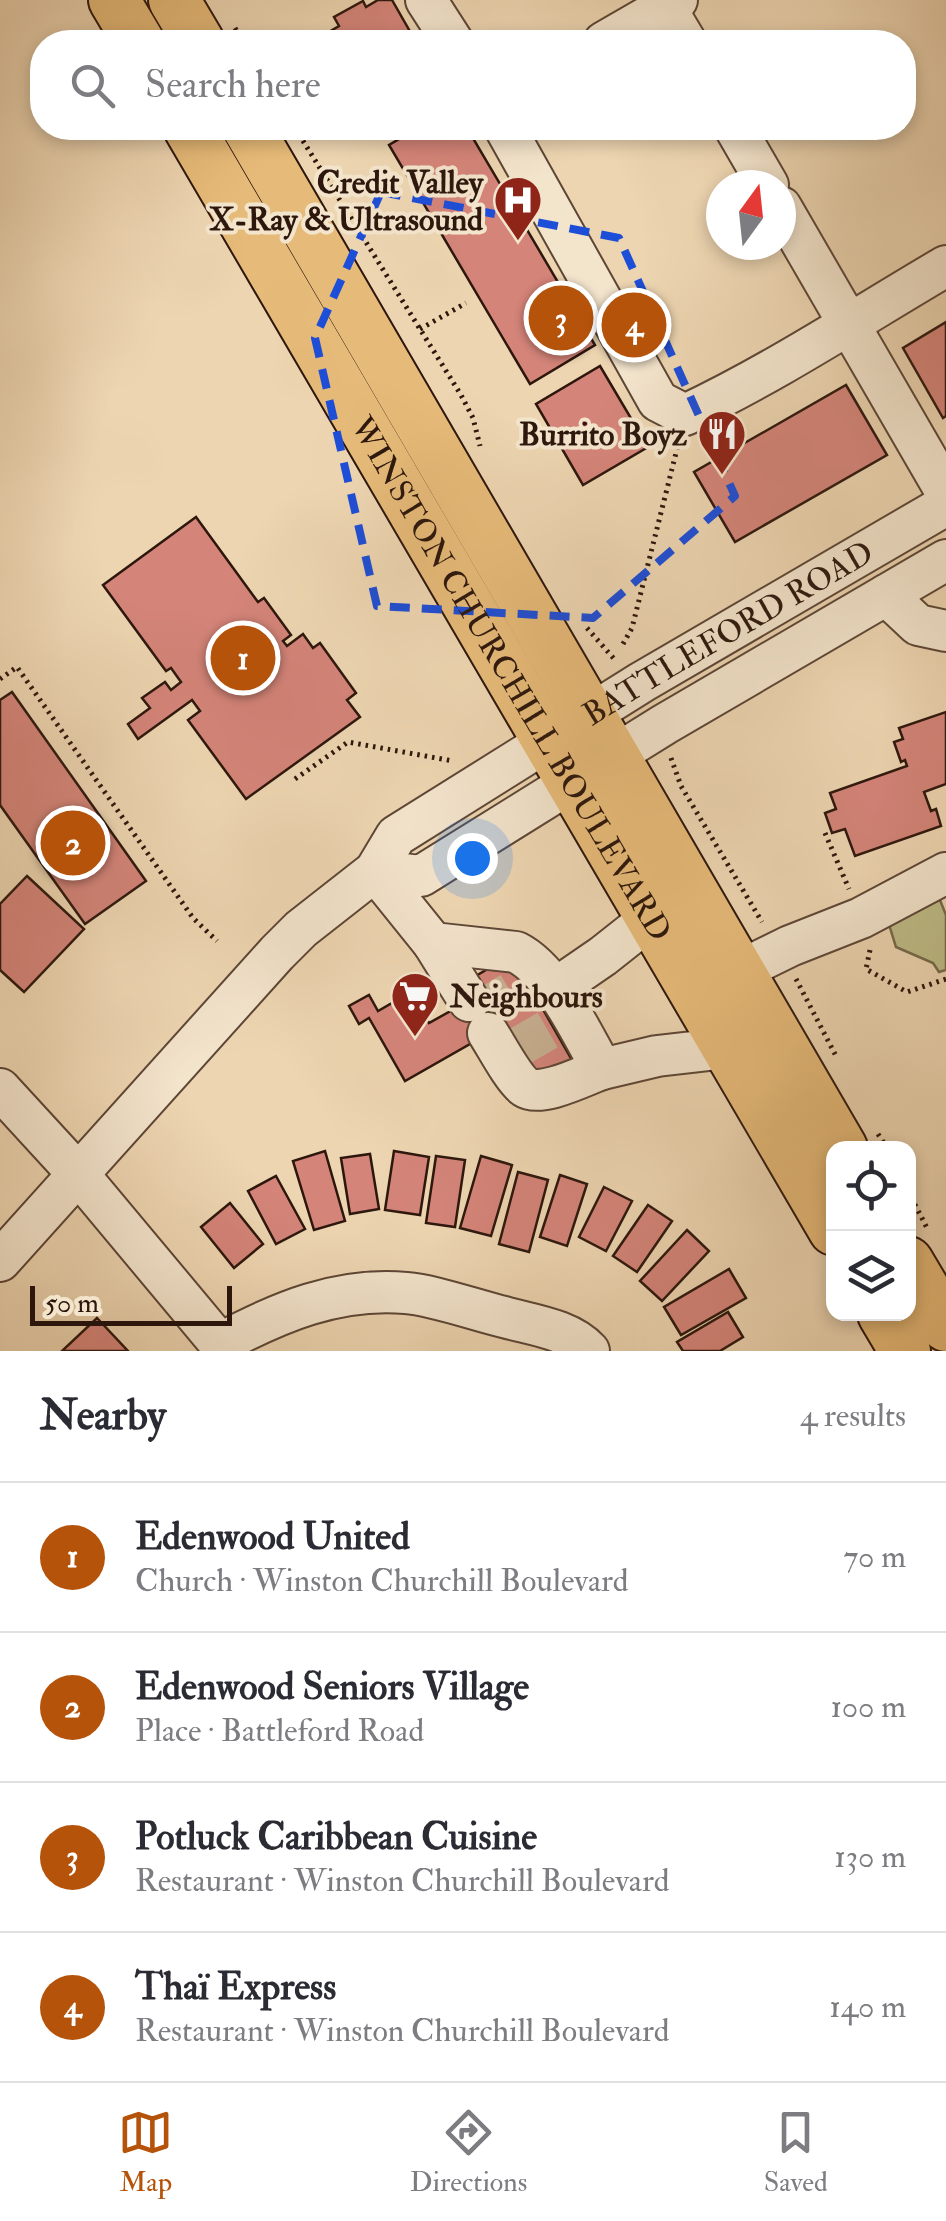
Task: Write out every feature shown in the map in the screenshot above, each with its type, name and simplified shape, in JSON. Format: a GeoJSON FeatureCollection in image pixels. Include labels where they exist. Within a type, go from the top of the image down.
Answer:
{"type":"FeatureCollection","features":[{"type":"Feature","properties":{"kind":"main road"},"geometry":{"type":"LineString","coordinates":[[114,0],[132,30]]}},
{"type":"Feature","properties":{"kind":"main road"},"geometry":{"type":"LineString","coordinates":[[174,0],[192,30]]}},
{"type":"Feature","properties":{"kind":"main road","name":"WINSTON CHURCHILL BOULEVARD"},"geometry":{"type":"LineString","coordinates":[[196,140],[826,1216]]}},
{"type":"Feature","properties":{"kind":"main road","name":"WINSTON CHURCHILL BOULEVARD"},"geometry":{"type":"LineString","coordinates":[[257,140],[400,341],[602,734],[755,953],[860,1140]]}},
{"type":"Feature","properties":{"kind":"main road"},"geometry":{"type":"LineString","coordinates":[[916,1275],[946,1326]]}},
{"type":"Feature","properties":{"kind":"main road"},"geometry":{"type":"LineString","coordinates":[[887,1321],[906,1351]]}},
{"type":"Feature","properties":{"kind":"street"},"geometry":{"type":"LineString","coordinates":[[426,0],[445,30]]}},
{"type":"Feature","properties":{"kind":"street"},"geometry":{"type":"LineString","coordinates":[[623,30],[668,2],[681,30]]}},
{"type":"Feature","properties":{"kind":"street"},"geometry":{"type":"LineString","coordinates":[[512,140],[658,401],[685,415],[795,358],[946,266]]}},
{"type":"Feature","properties":{"kind":"street"},"geometry":{"type":"LineString","coordinates":[[742,140],[759,170]]}},
{"type":"Feature","properties":{"kind":"street"},"geometry":{"type":"LineString","coordinates":[[796,233],[946,492]]}},
{"type":"Feature","properties":{"kind":"street","name":"BATTLEFORD ROAD"},"geometry":{"type":"LineString","coordinates":[[0,1261],[277,953],[301,929],[375,871],[396,836],[559,761],[946,505]]}},
{"type":"Feature","properties":{"kind":"street","name":"BATTLEFORD ROAD"},"geometry":{"type":"LineString","coordinates":[[602,734],[886,595],[946,560]]}},
{"type":"Feature","properties":{"kind":"street"},"geometry":{"type":"LineString","coordinates":[[886,595],[918,625],[946,631]]}},
{"type":"Feature","properties":{"kind":"street"},"geometry":{"type":"LineString","coordinates":[[375,871],[433,943],[522,1086],[546,1090],[602,1069],[656,1056],[727,1048]]}},
{"type":"Feature","properties":{"kind":"street"},"geometry":{"type":"LineString","coordinates":[[755,953],[790,946],[861,918],[946,874]]}},
{"type":"Feature","properties":{"kind":"street"},"geometry":{"type":"LineString","coordinates":[[550,998],[651,918]]}},
{"type":"Feature","properties":{"kind":"street"},"geometry":{"type":"LineString","coordinates":[[433,943],[516,952],[528,958],[550,998],[602,1069]]}},
{"type":"Feature","properties":{"kind":"street"},"geometry":{"type":"LineString","coordinates":[[0,1090],[79,1175],[224,1347],[267,1319],[320,1300],[364,1293],[409,1292],[551,1330],[581,1342],[589,1351]]}},
{"type":"Feature","properties":{"kind":"path"},"geometry":{"type":"LineString","coordinates":[[302,140],[400,341],[461,394],[481,448]]}},
{"type":"Feature","properties":{"kind":"path"},"geometry":{"type":"LineString","coordinates":[[400,341],[466,303]]}},
{"type":"Feature","properties":{"kind":"path"},"geometry":{"type":"LineString","coordinates":[[622,644],[632,628],[685,415]]}},
{"type":"Feature","properties":{"kind":"path"},"geometry":{"type":"LineString","coordinates":[[580,617],[615,660]]}},
{"type":"Feature","properties":{"kind":"path"},"geometry":{"type":"LineString","coordinates":[[0,679],[16,668],[193,918],[217,942]]}},
{"type":"Feature","properties":{"kind":"path"},"geometry":{"type":"LineString","coordinates":[[295,779],[348,742],[458,762]]}},
{"type":"Feature","properties":{"kind":"path"},"geometry":{"type":"LineString","coordinates":[[675,765],[755,953]]}},
{"type":"Feature","properties":{"kind":"path"},"geometry":{"type":"LineString","coordinates":[[789,966],[842,1067]]}},
{"type":"Feature","properties":{"kind":"highlighted area"},"geometry":{"type":"Polygon","coordinates":[[[381,192],[619,238],[735,496],[593,618],[377,606],[315,338],[381,192]]]}},
{"type":"Feature","properties":{"kind":"shaded area"},"geometry":{"type":"Polygon","coordinates":[[[940,900],[946,915],[946,970],[939,972],[933,963],[896,947],[887,918],[940,900]]]}},
{"type":"Feature","properties":{"kind":"building"},"geometry":{"type":"Polygon","coordinates":[[[378,0],[392,0],[409,30],[332,30],[339,26],[334,17],[363,1],[366,7],[378,0]]]}},
{"type":"Feature","properties":{"kind":"building"},"geometry":{"type":"Polygon","coordinates":[[[398,140],[474,140],[595,345],[530,384],[389,145],[398,140]]]}},
{"type":"Feature","properties":{"kind":"building"},"geometry":{"type":"Polygon","coordinates":[[[946,322],[946,416],[943,418],[903,348],[946,322]]]}},
{"type":"Feature","properties":{"kind":"building"},"geometry":{"type":"Polygon","coordinates":[[[600,366],[648,447],[583,485],[536,404],[600,366]]]}},
{"type":"Feature","properties":{"kind":"building"},"geometry":{"type":"Polygon","coordinates":[[[846,385],[887,455],[735,542],[694,472],[846,385]]]}},
{"type":"Feature","properties":{"kind":"building"},"geometry":{"type":"Polygon","coordinates":[[[196,517],[258,602],[264,598],[291,635],[283,641],[287,646],[303,634],[313,648],[320,643],[356,693],[347,700],[360,717],[246,799],[188,720],[200,711],[192,700],[138,739],[128,724],[150,708],[142,698],[165,682],[171,690],[181,682],[171,668],[166,671],[103,585],[196,517]]]}},
{"type":"Feature","properties":{"kind":"building"},"geometry":{"type":"Polygon","coordinates":[[[12,692],[146,881],[85,924],[0,805],[0,700],[12,692]]]}},
{"type":"Feature","properties":{"kind":"building"},"geometry":{"type":"Polygon","coordinates":[[[946,712],[946,784],[924,792],[931,811],[936,809],[941,826],[855,856],[845,829],[832,833],[825,813],[836,809],[830,793],[907,766],[905,760],[901,762],[894,742],[903,739],[899,728],[946,712]]]}},
{"type":"Feature","properties":{"kind":"building"},"geometry":{"type":"Polygon","coordinates":[[[27,876],[84,929],[24,992],[0,970],[0,904],[27,876]]]}},
{"type":"Feature","properties":{"kind":"building"},"geometry":{"type":"Polygon","coordinates":[[[512,955],[573,1062],[533,1084],[500,1027],[405,1081],[369,1018],[359,1024],[349,1006],[369,995],[378,1011],[411,992],[429,1023],[483,993],[474,977],[512,955]]]}},
{"type":"Feature","properties":{"kind":"building"},"geometry":{"type":"Polygon","coordinates":[[[325,1151],[345,1221],[314,1230],[293,1161],[325,1151]]]}},
{"type":"Feature","properties":{"kind":"building"},"geometry":{"type":"Polygon","coordinates":[[[394,1151],[429,1157],[420,1215],[385,1210],[394,1151]]]}},
{"type":"Feature","properties":{"kind":"building"},"geometry":{"type":"Polygon","coordinates":[[[370,1154],[379,1209],[350,1214],[341,1158],[370,1154]]]}},
{"type":"Feature","properties":{"kind":"building"},"geometry":{"type":"Polygon","coordinates":[[[436,1156],[465,1160],[455,1227],[426,1223],[436,1156]]]}},
{"type":"Feature","properties":{"kind":"building"},"geometry":{"type":"Polygon","coordinates":[[[481,1156],[512,1165],[491,1236],[460,1228],[481,1156]]]}},
{"type":"Feature","properties":{"kind":"building"},"geometry":{"type":"Polygon","coordinates":[[[518,1172],[548,1180],[529,1252],[499,1244],[518,1172]]]}},
{"type":"Feature","properties":{"kind":"building"},"geometry":{"type":"Polygon","coordinates":[[[560,1175],[587,1184],[567,1246],[540,1237],[560,1175]]]}},
{"type":"Feature","properties":{"kind":"building"},"geometry":{"type":"Polygon","coordinates":[[[276,1176],[305,1229],[276,1244],[248,1191],[276,1176]]]}},
{"type":"Feature","properties":{"kind":"building"},"geometry":{"type":"Polygon","coordinates":[[[604,1187],[632,1201],[606,1251],[579,1237],[604,1187]]]}},
{"type":"Feature","properties":{"kind":"building"},"geometry":{"type":"Polygon","coordinates":[[[230,1203],[263,1244],[234,1268],[201,1227],[230,1203]]]}},
{"type":"Feature","properties":{"kind":"building"},"geometry":{"type":"Polygon","coordinates":[[[648,1205],[672,1221],[637,1272],[613,1256],[648,1205]]]}},
{"type":"Feature","properties":{"kind":"building"},"geometry":{"type":"Polygon","coordinates":[[[687,1230],[709,1251],[662,1301],[640,1281],[687,1230]]]}},
{"type":"Feature","properties":{"kind":"building"},"geometry":{"type":"Polygon","coordinates":[[[729,1269],[746,1298],[681,1335],[664,1307],[729,1269]]]}},
{"type":"Feature","properties":{"kind":"building"},"geometry":{"type":"Polygon","coordinates":[[[728,1312],[743,1337],[720,1351],[683,1351],[677,1342],[728,1312]]]}},
{"type":"Feature","properties":{"kind":"building"},"geometry":{"type":"Polygon","coordinates":[[[97,1318],[128,1351],[62,1351],[97,1318]]]}},
{"type":"Feature","properties":{"kind":"tunnel"},"geometry":{"type":"LineString","coordinates":[[477,1013],[527,982]]}},
{"type":"Feature","properties":{"kind":"tunnel"},"geometry":{"type":"LineString","coordinates":[[513,1050],[553,1027]]}},
{"type":"Feature","properties":{"kind":"place","name":"Credit Valley X-Ray & Ultrasound"},"geometry":{"type":"Point","coordinates":[518,242]}},
{"type":"Feature","properties":{"kind":"place","name":"Potluck Caribbean Cuisine"},"geometry":{"type":"Point","coordinates":[561,318]}},
{"type":"Feature","properties":{"kind":"place","name":"Thaï Express"},"geometry":{"type":"Point","coordinates":[634,325]}},
{"type":"Feature","properties":{"kind":"place","name":"Burrito Boyz"},"geometry":{"type":"Point","coordinates":[722,476]}},
{"type":"Feature","properties":{"kind":"place","name":"Edenwood United"},"geometry":{"type":"Point","coordinates":[243,658]}},
{"type":"Feature","properties":{"kind":"place","name":"Edenwood Seniors Village"},"geometry":{"type":"Point","coordinates":[73,843]}},
{"type":"Feature","properties":{"kind":"place","name":"Neighbours"},"geometry":{"type":"Point","coordinates":[415,1038]}}]}
